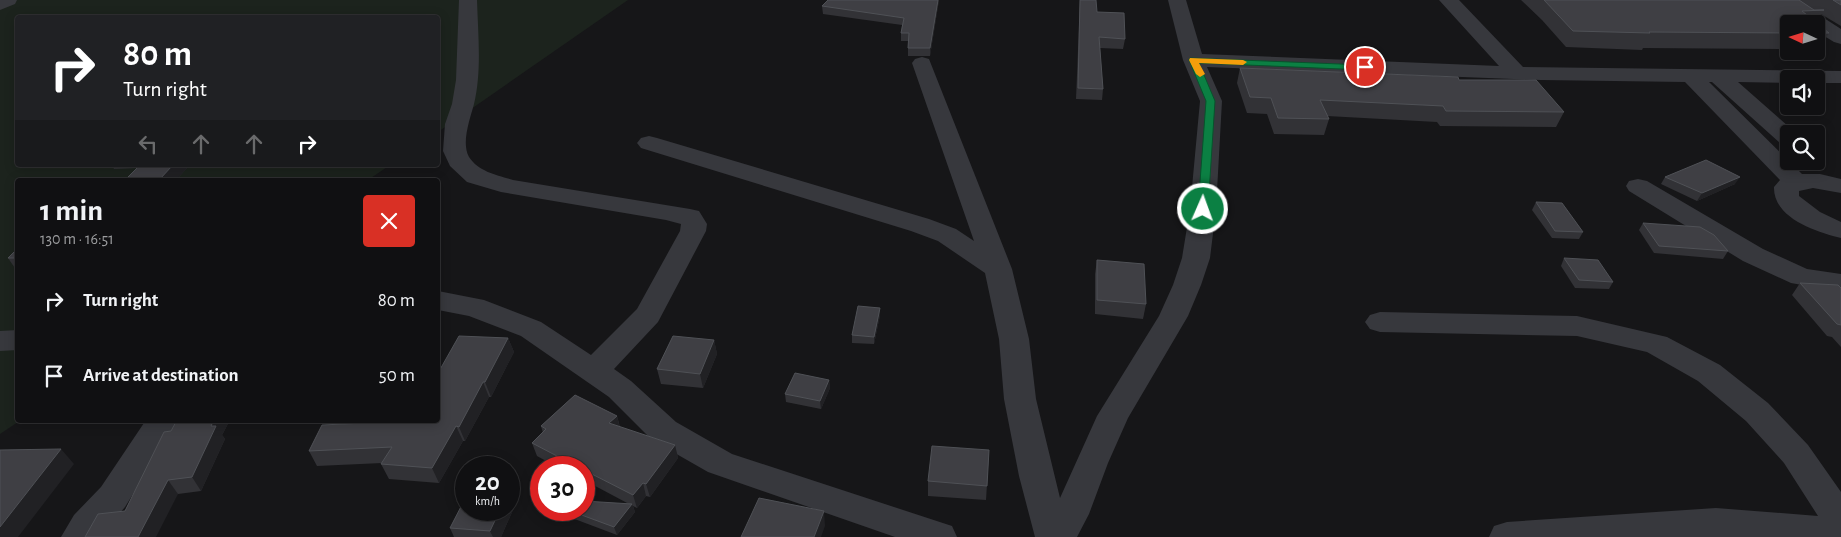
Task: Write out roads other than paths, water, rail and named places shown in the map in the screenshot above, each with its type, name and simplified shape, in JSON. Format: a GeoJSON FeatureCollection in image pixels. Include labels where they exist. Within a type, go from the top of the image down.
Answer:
{"type":"FeatureCollection","features":[{"type":"Feature","properties":{"kind":"street"},"geometry":{"type":"LineString","coordinates":[[0,4],[8,0]]}},
{"type":"Feature","properties":{"kind":"street"},"geometry":{"type":"LineString","coordinates":[[468,0],[467,80],[463,104],[456,124],[455,151],[459,161],[467,169],[476,177],[510,187],[666,212],[690,217],[694,224],[693,231],[648,315],[594,371]]}},
{"type":"Feature","properties":{"kind":"street"},"geometry":{"type":"LineString","coordinates":[[1058,537],[1071,514],[1091,463],[1113,416],[1173,316],[1187,285],[1196,258],[1203,209],[1211,101],[1193,60],[1178,0]]}},
{"type":"Feature","properties":{"kind":"street"},"geometry":{"type":"LineString","coordinates":[[1448,0],[1517,73]]}},
{"type":"Feature","properties":{"kind":"street"},"geometry":{"type":"LineString","coordinates":[[1783,0],[1841,38]]}},
{"type":"Feature","properties":{"kind":"street"},"geometry":{"type":"LineString","coordinates":[[1193,60],[1517,73],[1841,77]]}},
{"type":"Feature","properties":{"kind":"street"},"geometry":{"type":"LineString","coordinates":[[922,63],[998,270],[1014,339],[1020,399],[1036,476],[1053,537]]}},
{"type":"Feature","properties":{"kind":"street"},"geometry":{"type":"LineString","coordinates":[[1691,76],[1796,182]]}},
{"type":"Feature","properties":{"kind":"street"},"geometry":{"type":"LineString","coordinates":[[1718,76],[1780,131]]}},
{"type":"Feature","properties":{"kind":"street"},"geometry":{"type":"LineString","coordinates":[[650,144],[920,225],[947,236],[998,270]]}},
{"type":"Feature","properties":{"kind":"street"},"geometry":{"type":"LineString","coordinates":[[1824,170],[1841,185]]}},
{"type":"Feature","properties":{"kind":"street"},"geometry":{"type":"LineString","coordinates":[[1841,185],[1816,181],[1796,182],[1786,187],[1786,197],[1795,208],[1814,220],[1841,230]]}},
{"type":"Feature","properties":{"kind":"street"},"geometry":{"type":"LineString","coordinates":[[1638,186],[1753,255],[1801,277],[1841,283]]}},
{"type":"Feature","properties":{"kind":"street"},"geometry":{"type":"LineString","coordinates":[[440,301],[474,307],[531,329],[620,389],[664,431],[720,463],[939,537]]}},
{"type":"Feature","properties":{"kind":"street"},"geometry":{"type":"LineString","coordinates":[[1380,322],[1577,326],[1656,344],[1709,373],[1757,412],[1796,454],[1841,521]]}},
{"type":"Feature","properties":{"kind":"street"},"geometry":{"type":"LineString","coordinates":[[0,342],[15,340]]}},
{"type":"Feature","properties":{"kind":"street"},"geometry":{"type":"LineString","coordinates":[[79,537],[113,497],[162,423]]}},
{"type":"Feature","properties":{"kind":"street"},"geometry":{"type":"LineString","coordinates":[[1507,537],[1716,523],[1841,532]]}}]}
